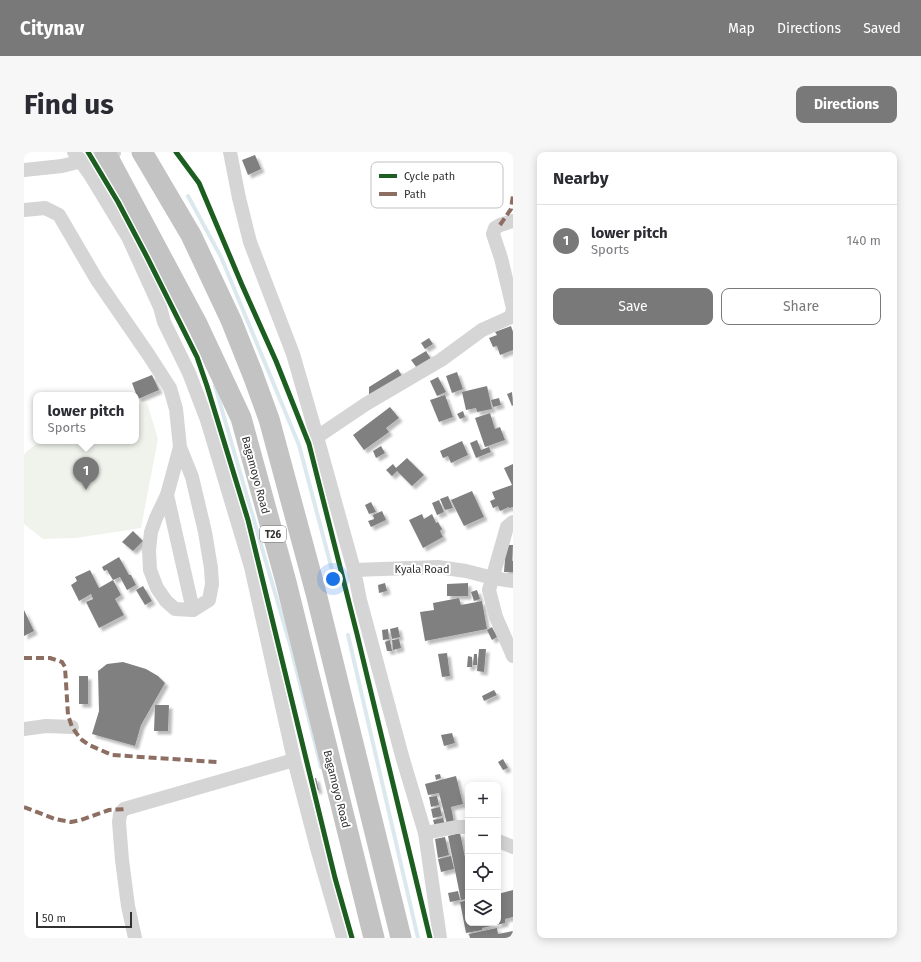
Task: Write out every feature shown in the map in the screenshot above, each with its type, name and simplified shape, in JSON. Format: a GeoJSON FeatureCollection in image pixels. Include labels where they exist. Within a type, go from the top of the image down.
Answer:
{"type":"FeatureCollection","features":[{"type":"Feature","properties":{"kind":"highway","name":"T26"},"geometry":{"type":"LineString","coordinates":[[142,152],[194,242],[231,320],[269,419],[316,593],[401,938]]}},
{"type":"Feature","properties":{"kind":"highway","name":"Bagamoyo Road"},"geometry":{"type":"LineString","coordinates":[[109,153],[198,324],[241,418],[286,582],[374,938]]}},
{"type":"Feature","properties":{"kind":"street"},"geometry":{"type":"LineString","coordinates":[[230,152],[250,242],[293,354],[354,570],[360,600],[402,756],[425,833],[440,938]]}},
{"type":"Feature","properties":{"kind":"street"},"geometry":{"type":"LineString","coordinates":[[24,170],[62,166],[77,156],[109,153]]}},
{"type":"Feature","properties":{"kind":"street"},"geometry":{"type":"LineString","coordinates":[[77,156],[95,182],[128,237],[160,308],[164,322],[189,373],[207,420],[251,567],[294,760],[343,938]]}},
{"type":"Feature","properties":{"kind":"street"},"geometry":{"type":"LineString","coordinates":[[24,210],[45,208],[60,215],[97,280],[170,388],[176,409],[180,447],[192,477],[205,532],[212,576],[209,600],[194,610],[176,609],[166,602],[157,588],[150,570],[149,550],[151,532],[167,495],[180,447]]}},
{"type":"Feature","properties":{"kind":"street"},"geometry":{"type":"LineString","coordinates":[[317,437],[366,404],[441,360],[482,330],[511,317],[513,309],[501,258],[493,234],[495,228],[513,221]]}},
{"type":"Feature","properties":{"kind":"street"},"geometry":{"type":"LineString","coordinates":[[167,495],[194,610]]}},
{"type":"Feature","properties":{"kind":"street"},"geometry":{"type":"LineString","coordinates":[[513,522],[507,527],[489,590],[496,617],[513,656]]}},
{"type":"Feature","properties":{"kind":"street","name":"Kyala Road"},"geometry":{"type":"LineString","coordinates":[[354,570],[438,567],[466,571],[493,578],[513,581]]}},
{"type":"Feature","properties":{"kind":"street"},"geometry":{"type":"LineString","coordinates":[[24,730],[46,726],[72,727]]}},
{"type":"Feature","properties":{"kind":"street"},"geometry":{"type":"LineString","coordinates":[[135,938],[128,906],[118,822],[122,812],[126,809],[294,760]]}},
{"type":"Feature","properties":{"kind":"street"},"geometry":{"type":"LineString","coordinates":[[425,833],[456,827],[465,827]]}},
{"type":"Feature","properties":{"kind":"street"},"geometry":{"type":"LineString","coordinates":[[501,842],[513,848]]}},
{"type":"Feature","properties":{"kind":"shaded area"},"geometry":{"type":"Polygon","coordinates":[[[147,403],[158,439],[141,528],[76,538],[43,539],[24,524],[24,455],[27,451],[37,444],[139,444],[139,404],[147,403]]]}},
{"type":"Feature","properties":{"kind":"building"},"geometry":{"type":"Polygon","coordinates":[[[255,155],[261,169],[248,175],[242,160],[255,155]]]}},
{"type":"Feature","properties":{"kind":"building"},"geometry":{"type":"Polygon","coordinates":[[[511,326],[513,332],[513,350],[500,355],[497,346],[493,347],[489,338],[497,335],[495,332],[511,326]]]}},
{"type":"Feature","properties":{"kind":"building"},"geometry":{"type":"Polygon","coordinates":[[[429,338],[433,344],[425,349],[421,343],[429,338]]]}},
{"type":"Feature","properties":{"kind":"building"},"geometry":{"type":"Polygon","coordinates":[[[426,351],[431,359],[417,368],[411,360],[426,351]]]}},
{"type":"Feature","properties":{"kind":"building"},"geometry":{"type":"Polygon","coordinates":[[[398,369],[402,376],[369,398],[369,387],[398,369]]]}},
{"type":"Feature","properties":{"kind":"building"},"geometry":{"type":"Polygon","coordinates":[[[457,372],[463,389],[452,393],[446,376],[457,372]]]}},
{"type":"Feature","properties":{"kind":"building"},"geometry":{"type":"Polygon","coordinates":[[[152,375],[159,390],[139,399],[139,392],[135,392],[132,383],[152,375]]]}},
{"type":"Feature","properties":{"kind":"building"},"geometry":{"type":"Polygon","coordinates":[[[438,377],[446,392],[437,396],[430,381],[438,377]]]}},
{"type":"Feature","properties":{"kind":"building"},"geometry":{"type":"Polygon","coordinates":[[[487,386],[492,409],[477,412],[476,408],[466,410],[462,392],[487,386]]]}},
{"type":"Feature","properties":{"kind":"building"},"geometry":{"type":"Polygon","coordinates":[[[512,392],[513,405],[512,406],[507,394],[512,392]]]}},
{"type":"Feature","properties":{"kind":"building"},"geometry":{"type":"Polygon","coordinates":[[[445,395],[453,417],[439,422],[430,400],[445,395]]]}},
{"type":"Feature","properties":{"kind":"building"},"geometry":{"type":"Polygon","coordinates":[[[499,398],[501,405],[493,407],[491,400],[499,398]]]}},
{"type":"Feature","properties":{"kind":"building"},"geometry":{"type":"Polygon","coordinates":[[[390,407],[399,418],[386,428],[389,432],[364,450],[353,435],[390,407]]]}},
{"type":"Feature","properties":{"kind":"building"},"geometry":{"type":"Polygon","coordinates":[[[463,411],[465,417],[460,419],[457,414],[463,411]]]}},
{"type":"Feature","properties":{"kind":"building"},"geometry":{"type":"Polygon","coordinates":[[[490,413],[495,429],[500,427],[505,440],[485,447],[475,418],[490,413]]]}},
{"type":"Feature","properties":{"kind":"building"},"geometry":{"type":"Polygon","coordinates":[[[477,440],[481,450],[489,447],[491,452],[476,458],[470,443],[477,440]]]}},
{"type":"Feature","properties":{"kind":"building"},"geometry":{"type":"Polygon","coordinates":[[[462,441],[468,455],[451,463],[448,456],[443,458],[440,451],[462,441]]]}},
{"type":"Feature","properties":{"kind":"building"},"geometry":{"type":"Polygon","coordinates":[[[381,446],[385,453],[376,458],[373,451],[381,446]]]}},
{"type":"Feature","properties":{"kind":"building"},"geometry":{"type":"Polygon","coordinates":[[[407,458],[424,475],[412,486],[397,471],[392,476],[386,470],[393,464],[396,468],[407,458]]]}},
{"type":"Feature","properties":{"kind":"building"},"geometry":{"type":"Polygon","coordinates":[[[513,464],[513,507],[500,511],[498,506],[493,508],[490,501],[495,499],[492,492],[512,485],[504,468],[513,464]]]}},
{"type":"Feature","properties":{"kind":"building"},"geometry":{"type":"Polygon","coordinates":[[[472,491],[484,517],[464,526],[451,500],[472,491]]]}},
{"type":"Feature","properties":{"kind":"building"},"geometry":{"type":"Polygon","coordinates":[[[448,496],[453,508],[445,510],[440,499],[448,496]]]}},
{"type":"Feature","properties":{"kind":"building"},"geometry":{"type":"Polygon","coordinates":[[[439,500],[444,512],[437,515],[432,503],[439,500]]]}},
{"type":"Feature","properties":{"kind":"building"},"geometry":{"type":"Polygon","coordinates":[[[371,502],[376,512],[369,514],[365,505],[371,502]]]}},
{"type":"Feature","properties":{"kind":"building"},"geometry":{"type":"Polygon","coordinates":[[[382,511],[386,520],[371,527],[368,521],[374,519],[373,515],[382,511]]]}},
{"type":"Feature","properties":{"kind":"building"},"geometry":{"type":"Polygon","coordinates":[[[422,514],[424,519],[432,514],[436,523],[438,522],[442,529],[440,531],[443,537],[423,548],[409,520],[422,514]]]}},
{"type":"Feature","properties":{"kind":"building"},"geometry":{"type":"Polygon","coordinates":[[[133,531],[143,541],[133,551],[122,542],[133,531]]]}},
{"type":"Feature","properties":{"kind":"building"},"geometry":{"type":"Polygon","coordinates":[[[506,545],[513,545],[513,572],[504,572],[506,545]]]}},
{"type":"Feature","properties":{"kind":"building"},"geometry":{"type":"Polygon","coordinates":[[[119,557],[136,585],[127,590],[120,577],[113,580],[107,570],[104,571],[102,567],[119,557]]]}},
{"type":"Feature","properties":{"kind":"building"},"geometry":{"type":"Polygon","coordinates":[[[90,570],[99,588],[113,580],[121,595],[115,599],[124,615],[99,628],[86,602],[93,599],[91,594],[79,601],[71,585],[77,581],[75,577],[90,570]]]}},
{"type":"Feature","properties":{"kind":"building"},"geometry":{"type":"Polygon","coordinates":[[[385,583],[387,591],[379,593],[378,585],[385,583]]]}},
{"type":"Feature","properties":{"kind":"building"},"geometry":{"type":"Polygon","coordinates":[[[468,583],[468,596],[447,596],[447,584],[468,583]]]}},
{"type":"Feature","properties":{"kind":"building"},"geometry":{"type":"Polygon","coordinates":[[[143,586],[152,601],[145,605],[136,590],[143,586]]]}},
{"type":"Feature","properties":{"kind":"building"},"geometry":{"type":"Polygon","coordinates":[[[477,590],[480,599],[474,601],[471,592],[477,590]]]}},
{"type":"Feature","properties":{"kind":"building"},"geometry":{"type":"Polygon","coordinates":[[[459,598],[461,605],[482,601],[487,629],[425,641],[420,612],[434,610],[433,603],[459,598]]]}},
{"type":"Feature","properties":{"kind":"building"},"geometry":{"type":"Polygon","coordinates":[[[24,610],[34,631],[24,636],[24,610]]]}},
{"type":"Feature","properties":{"kind":"building"},"geometry":{"type":"Polygon","coordinates":[[[398,627],[400,637],[392,639],[390,629],[398,627]]]}},
{"type":"Feature","properties":{"kind":"building"},"geometry":{"type":"Polygon","coordinates":[[[492,627],[497,637],[492,640],[487,630],[492,627]]]}},
{"type":"Feature","properties":{"kind":"building"},"geometry":{"type":"Polygon","coordinates":[[[388,629],[389,639],[383,640],[382,630],[388,629]]]}},
{"type":"Feature","properties":{"kind":"building"},"geometry":{"type":"Polygon","coordinates":[[[399,639],[401,648],[393,650],[392,640],[399,639]]]}},
{"type":"Feature","properties":{"kind":"building"},"geometry":{"type":"Polygon","coordinates":[[[390,640],[392,651],[387,651],[385,642],[390,640]]]}},
{"type":"Feature","properties":{"kind":"building"},"geometry":{"type":"Polygon","coordinates":[[[479,649],[486,649],[484,672],[477,671],[479,649]]]}},
{"type":"Feature","properties":{"kind":"building"},"geometry":{"type":"Polygon","coordinates":[[[447,653],[450,676],[442,677],[438,654],[447,653]]]}},
{"type":"Feature","properties":{"kind":"building"},"geometry":{"type":"Polygon","coordinates":[[[474,654],[477,654],[477,665],[473,665],[474,654]]]}},
{"type":"Feature","properties":{"kind":"building"},"geometry":{"type":"Polygon","coordinates":[[[468,656],[472,657],[472,667],[467,667],[468,656]]]}},
{"type":"Feature","properties":{"kind":"building"},"geometry":{"type":"Polygon","coordinates":[[[123,662],[146,669],[158,676],[165,683],[141,725],[135,746],[92,734],[99,711],[98,671],[107,664],[123,662]]]}},
{"type":"Feature","properties":{"kind":"building"},"geometry":{"type":"Polygon","coordinates":[[[79,676],[88,676],[88,704],[79,704],[79,676]]]}},
{"type":"Feature","properties":{"kind":"building"},"geometry":{"type":"Polygon","coordinates":[[[494,690],[497,695],[484,701],[482,696],[494,690]]]}},
{"type":"Feature","properties":{"kind":"building"},"geometry":{"type":"Polygon","coordinates":[[[155,705],[169,705],[168,731],[154,731],[155,705]]]}},
{"type":"Feature","properties":{"kind":"building"},"geometry":{"type":"Polygon","coordinates":[[[452,733],[455,743],[444,746],[441,735],[452,733]]]}},
{"type":"Feature","properties":{"kind":"building"},"geometry":{"type":"Polygon","coordinates":[[[503,759],[508,768],[503,770],[498,762],[503,759]]]}},
{"type":"Feature","properties":{"kind":"building"},"geometry":{"type":"Polygon","coordinates":[[[440,774],[441,778],[436,780],[435,775],[440,774]]]}},
{"type":"Feature","properties":{"kind":"building"},"geometry":{"type":"Polygon","coordinates":[[[456,776],[463,804],[451,807],[454,822],[447,824],[439,793],[428,795],[425,784],[456,776]]]}},
{"type":"Feature","properties":{"kind":"building"},"geometry":{"type":"Polygon","coordinates":[[[312,778],[316,778],[319,790],[315,791],[312,778]]]}},
{"type":"Feature","properties":{"kind":"building"},"geometry":{"type":"Polygon","coordinates":[[[437,796],[439,805],[431,807],[429,797],[437,796]]]}},
{"type":"Feature","properties":{"kind":"building"},"geometry":{"type":"Polygon","coordinates":[[[440,807],[442,816],[433,818],[431,809],[440,807]]]}},
{"type":"Feature","properties":{"kind":"building"},"geometry":{"type":"Polygon","coordinates":[[[443,818],[445,825],[435,827],[433,820],[443,818]]]}},
{"type":"Feature","properties":{"kind":"building"},"geometry":{"type":"Polygon","coordinates":[[[460,833],[465,857],[465,899],[461,900],[448,836],[460,833]]]}},
{"type":"Feature","properties":{"kind":"building"},"geometry":{"type":"Polygon","coordinates":[[[445,837],[449,855],[438,858],[435,839],[445,837]]]}},
{"type":"Feature","properties":{"kind":"building"},"geometry":{"type":"Polygon","coordinates":[[[451,856],[454,869],[441,872],[438,859],[451,856]]]}},
{"type":"Feature","properties":{"kind":"building"},"geometry":{"type":"Polygon","coordinates":[[[513,890],[513,917],[505,919],[505,923],[501,924],[501,893],[513,890]]]}},
{"type":"Feature","properties":{"kind":"building"},"geometry":{"type":"Polygon","coordinates":[[[458,891],[460,900],[450,902],[448,893],[458,891]]]}},
{"type":"Feature","properties":{"kind":"building"},"geometry":{"type":"Polygon","coordinates":[[[465,901],[465,926],[491,926],[482,928],[482,930],[466,933],[460,902],[465,901]]]}},
{"type":"Feature","properties":{"kind":"building"},"geometry":{"type":"Polygon","coordinates":[[[497,928],[498,934],[513,931],[513,938],[470,938],[469,934],[497,928]]]}},
{"type":"Feature","properties":{"kind":"waterway"},"geometry":{"type":"LineString","coordinates":[[188,196],[221,257],[299,445],[335,581]]}},
{"type":"Feature","properties":{"kind":"waterway"},"geometry":{"type":"LineString","coordinates":[[215,386],[291,648],[321,767]]}},
{"type":"Feature","properties":{"kind":"waterway"},"geometry":{"type":"LineString","coordinates":[[348,635],[418,938]]}},
{"type":"Feature","properties":{"kind":"marked path"},"geometry":{"type":"LineString","coordinates":[[500,225],[511,209],[513,195]]}},
{"type":"Feature","properties":{"kind":"marked path"},"geometry":{"type":"LineString","coordinates":[[24,658],[50,658],[62,662],[65,667],[68,715],[72,727],[82,740],[89,745],[112,755],[217,762]]}},
{"type":"Feature","properties":{"kind":"marked path"},"geometry":{"type":"LineString","coordinates":[[24,807],[55,819],[71,822],[109,810],[126,809]]}},
{"type":"Feature","properties":{"kind":"cycle path"},"geometry":{"type":"LineString","coordinates":[[88,152],[118,202],[147,257],[197,357],[207,386],[248,520],[335,878],[352,938]]}},
{"type":"Feature","properties":{"kind":"cycle path"},"geometry":{"type":"LineString","coordinates":[[176,152],[199,183],[276,361],[309,444],[357,634],[430,938]]}},
{"type":"Feature","properties":{"kind":"place","name":"lower pitch"},"geometry":{"type":"Point","coordinates":[86,490]}}]}
